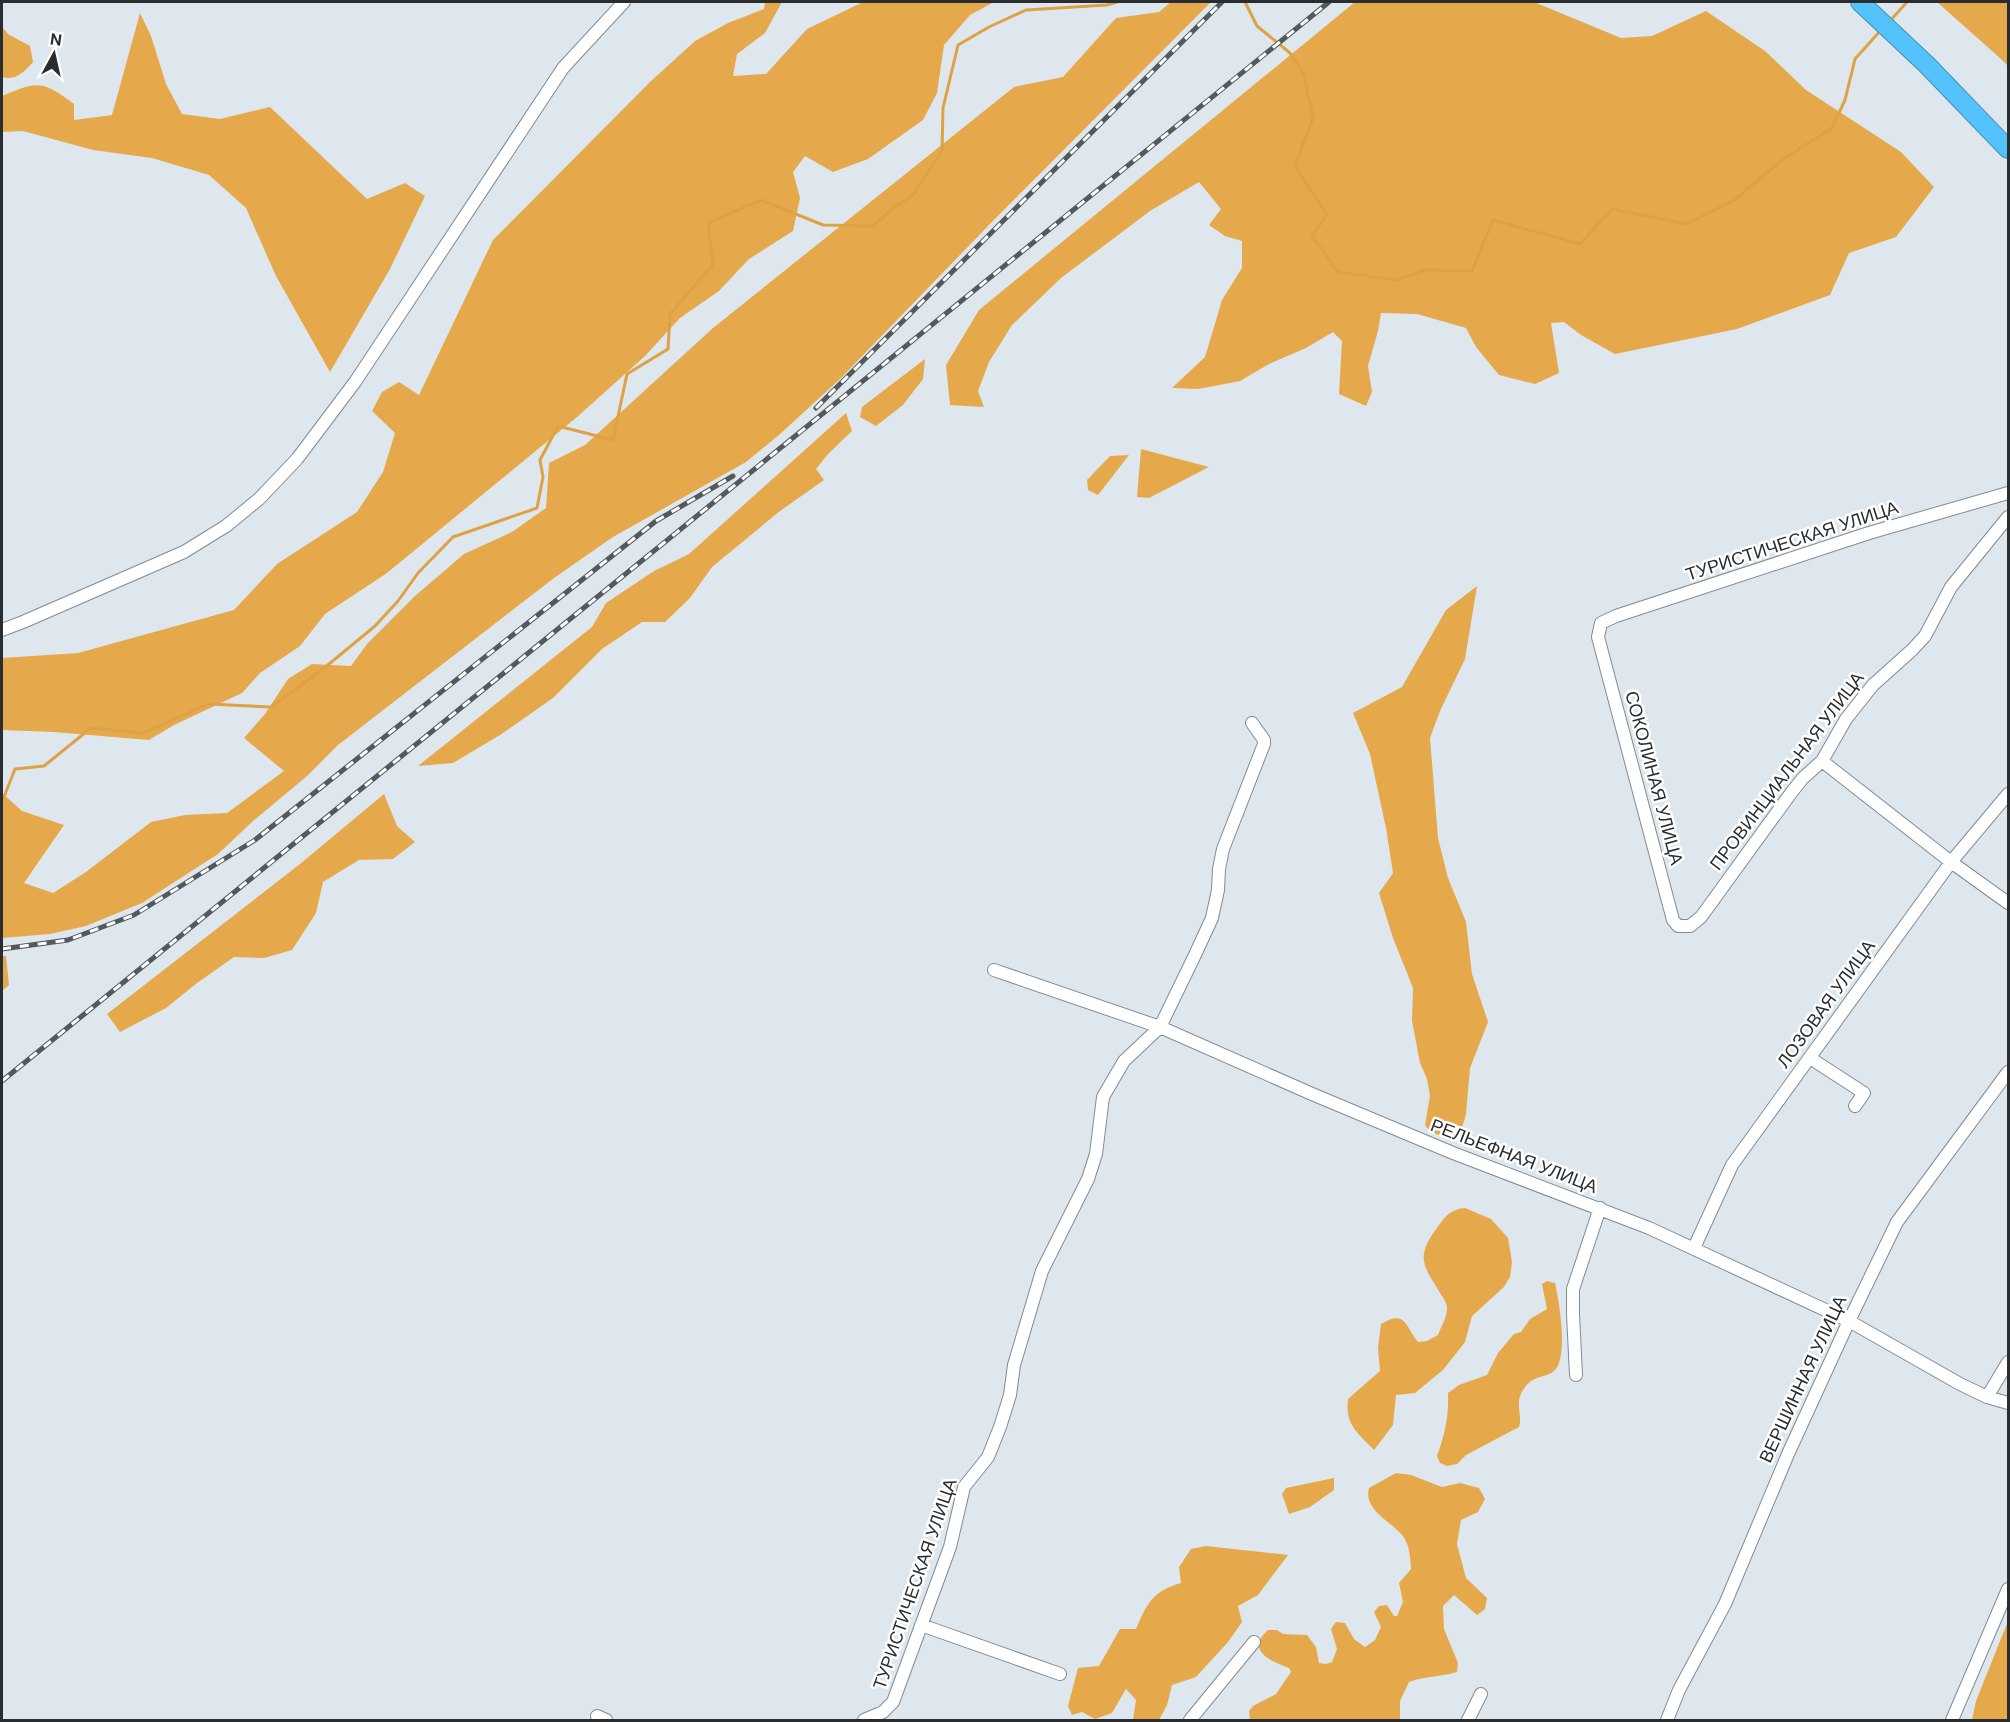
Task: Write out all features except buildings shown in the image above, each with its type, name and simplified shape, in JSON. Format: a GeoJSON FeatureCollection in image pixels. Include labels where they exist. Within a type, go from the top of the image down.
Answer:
{"type":"FeatureCollection","features":[{"type":"Feature","properties":{"kind":"highway"},"geometry":{"type":"LineString","coordinates":[[1860,2],[1927,65],[2008,149]]}},
{"type":"Feature","properties":{"kind":"street"},"geometry":{"type":"LineString","coordinates":[[2,630],[184,552],[226,526],[259,499],[297,459],[355,382],[563,68],[624,2]]}},
{"type":"Feature","properties":{"kind":"street","name":"ТУРИСТИЧЕСКАЯ УЛИЦА"},"geometry":{"type":"LineString","coordinates":[[1598,637],[1601,623],[1616,616],[1869,533],[2008,493]]}},
{"type":"Feature","properties":{"kind":"street","name":"ПРОВИНЦИАЛЬНАЯ УЛИЦА"},"geometry":{"type":"LineString","coordinates":[[1678,926],[1690,927],[1701,917],[1791,793],[1803,778],[1822,761],[1846,719],[1861,699],[1881,676],[1925,636],[1951,587],[2008,517]]}},
{"type":"Feature","properties":{"kind":"street","name":"СОКОЛИНАЯ УЛИЦА"},"geometry":{"type":"LineString","coordinates":[[1598,637],[1673,920],[1678,926]]}},
{"type":"Feature","properties":{"kind":"street","name":"ТУРИСТИЧЕСКАЯ УЛИЦА"},"geometry":{"type":"LineString","coordinates":[[864,1720],[884,1712],[893,1702],[950,1547],[964,1487],[988,1457],[1000,1427],[1010,1395],[1014,1365],[1042,1271],[1088,1179],[1096,1155],[1103,1097],[1124,1062],[1160,1027],[1212,918],[1223,849],[1264,744],[1264,740],[1252,723]]}},
{"type":"Feature","properties":{"kind":"street"},"geometry":{"type":"LineString","coordinates":[[1822,761],[1951,862],[2008,903]]}},
{"type":"Feature","properties":{"kind":"street","name":"ЛОЗОВАЯ УЛИЦА"},"geometry":{"type":"LineString","coordinates":[[1694,1248],[1732,1165],[1951,862],[2008,794]]}},
{"type":"Feature","properties":{"kind":"street","name":"РЕЛЬЕФНАЯ УЛИЦА"},"geometry":{"type":"LineString","coordinates":[[994,970],[1160,1027],[1453,1153],[1600,1208],[1694,1248],[1849,1321],[1960,1384],[2008,1403]]}},
{"type":"Feature","properties":{"kind":"street"},"geometry":{"type":"LineString","coordinates":[[1810,1058],[1864,1093],[1855,1106]]}},
{"type":"Feature","properties":{"kind":"street","name":"ВЕРШИННАЯ УЛИЦА"},"geometry":{"type":"LineString","coordinates":[[1667,1720],[1679,1690],[1725,1604],[1788,1454],[1897,1222],[2008,1072]]}},
{"type":"Feature","properties":{"kind":"street"},"geometry":{"type":"LineString","coordinates":[[1576,1375],[1574,1289],[1600,1208]]}},
{"type":"Feature","properties":{"kind":"street"},"geometry":{"type":"LineString","coordinates":[[1987,1396],[2008,1362]]}},
{"type":"Feature","properties":{"kind":"street"},"geometry":{"type":"LineString","coordinates":[[1952,1720],[2008,1589]]}},
{"type":"Feature","properties":{"kind":"street"},"geometry":{"type":"LineString","coordinates":[[921,1625],[1060,1674]]}},
{"type":"Feature","properties":{"kind":"street"},"geometry":{"type":"LineString","coordinates":[[1190,1720],[1254,1642]]}},
{"type":"Feature","properties":{"kind":"street"},"geometry":{"type":"LineString","coordinates":[[1468,1720],[1481,1694]]}},
{"type":"Feature","properties":{"kind":"shaded area"},"geometry":{"type":"Polygon","coordinates":[[[765,2],[782,2],[765,33],[737,54],[733,76],[766,74],[807,29],[863,2],[994,2],[970,15],[944,45],[937,93],[923,120],[868,159],[833,172],[805,156],[793,172],[800,198],[793,231],[749,259],[719,291],[680,318],[645,356],[577,417],[387,573],[325,614],[300,646],[260,673],[242,693],[174,725],[149,740],[2,730],[2,658],[78,653],[234,610],[277,564],[357,512],[383,472],[395,433],[372,411],[382,392],[399,382],[419,395],[493,240],[650,82],[695,41],[728,23],[764,9],[765,2]]]}},
{"type":"Feature","properties":{"kind":"shaded area"},"geometry":{"type":"Polygon","coordinates":[[[1171,2],[1211,2],[988,226],[839,380],[746,462],[613,537],[554,578],[338,745],[307,776],[218,854],[142,903],[86,926],[50,934],[2,938],[2,793],[22,811],[64,825],[24,883],[53,893],[86,872],[151,822],[185,815],[227,813],[284,771],[244,738],[265,714],[288,679],[312,664],[351,666],[367,644],[415,596],[464,554],[512,532],[546,508],[549,463],[585,445],[713,328],[1014,87],[1063,77],[1116,18],[1159,12],[1171,2]]]}},
{"type":"Feature","properties":{"kind":"shaded area"},"geometry":{"type":"Polygon","coordinates":[[[1355,2],[1534,2],[1621,38],[1652,36],[1706,11],[1765,51],[1806,90],[1901,152],[1934,187],[1896,237],[1849,253],[1830,295],[1737,329],[1615,354],[1581,335],[1564,322],[1551,323],[1559,373],[1535,384],[1499,375],[1476,347],[1466,328],[1417,314],[1381,313],[1368,366],[1372,392],[1366,406],[1339,394],[1342,341],[1333,332],[1240,381],[1198,389],[1172,388],[1205,357],[1222,300],[1242,268],[1242,241],[1225,236],[1209,225],[1221,209],[1199,182],[1150,211],[1061,278],[1012,325],[989,362],[978,391],[984,407],[950,405],[946,365],[979,310],[1355,2]]]}},
{"type":"Feature","properties":{"kind":"shaded area"},"geometry":{"type":"Polygon","coordinates":[[[1937,2],[2008,2],[2008,66],[2001,59],[1937,2]]]}},
{"type":"Feature","properties":{"kind":"shaded area"},"geometry":{"type":"Polygon","coordinates":[[[140,13],[151,36],[166,84],[182,114],[220,119],[270,107],[367,199],[405,183],[425,196],[390,269],[330,372],[276,276],[246,208],[209,175],[152,158],[93,150],[23,131],[2,132],[2,96],[32,86],[47,87],[74,104],[74,120],[112,115],[140,13]]]}},
{"type":"Feature","properties":{"kind":"shaded area"},"geometry":{"type":"Polygon","coordinates":[[[2,27],[8,34],[30,46],[33,62],[16,77],[2,77],[2,27]]]}},
{"type":"Feature","properties":{"kind":"shaded area"},"geometry":{"type":"Polygon","coordinates":[[[925,359],[923,379],[903,405],[876,426],[860,417],[862,407],[925,359]]]}},
{"type":"Feature","properties":{"kind":"shaded area"},"geometry":{"type":"Polygon","coordinates":[[[846,413],[852,431],[816,469],[824,480],[780,511],[712,567],[690,598],[665,622],[642,622],[602,649],[553,698],[500,735],[453,763],[418,766],[592,627],[606,603],[654,571],[689,554],[846,413]]]}},
{"type":"Feature","properties":{"kind":"shaded area"},"geometry":{"type":"Polygon","coordinates":[[[1141,449],[1209,467],[1149,498],[1137,497],[1141,449]]]}},
{"type":"Feature","properties":{"kind":"shaded area"},"geometry":{"type":"Polygon","coordinates":[[[1129,455],[1098,495],[1088,490],[1087,480],[1110,456],[1129,455]]]}},
{"type":"Feature","properties":{"kind":"shaded area"},"geometry":{"type":"Polygon","coordinates":[[[1477,586],[1465,659],[1430,738],[1438,838],[1448,878],[1466,922],[1472,974],[1488,1022],[1470,1068],[1466,1114],[1459,1138],[1455,1138],[1435,1134],[1425,1125],[1430,1096],[1427,1079],[1420,1063],[1412,1021],[1413,988],[1393,938],[1379,893],[1393,873],[1386,828],[1370,754],[1353,713],[1402,687],[1446,610],[1477,586]]]}},
{"type":"Feature","properties":{"kind":"shaded area"},"geometry":{"type":"Polygon","coordinates":[[[384,794],[397,826],[415,842],[393,859],[359,860],[323,882],[316,913],[292,950],[264,958],[234,957],[166,1008],[120,1032],[107,1014],[300,864],[384,794]]]}},
{"type":"Feature","properties":{"kind":"shaded area"},"geometry":{"type":"Polygon","coordinates":[[[2,956],[6,956],[9,985],[2,991],[2,956]]]}},
{"type":"Feature","properties":{"kind":"shaded area"},"geometry":{"type":"Polygon","coordinates":[[[1465,1208],[1491,1219],[1508,1238],[1512,1262],[1510,1277],[1504,1287],[1472,1316],[1465,1342],[1443,1370],[1415,1393],[1396,1395],[1393,1425],[1374,1450],[1350,1422],[1348,1399],[1380,1371],[1378,1348],[1381,1324],[1396,1318],[1400,1319],[1404,1321],[1418,1342],[1427,1341],[1438,1335],[1447,1306],[1426,1269],[1424,1254],[1431,1236],[1444,1218],[1453,1211],[1465,1208]]]}},
{"type":"Feature","properties":{"kind":"shaded area"},"geometry":{"type":"Polygon","coordinates":[[[1547,1281],[1555,1283],[1559,1302],[1562,1342],[1559,1364],[1554,1371],[1531,1381],[1523,1390],[1519,1400],[1519,1427],[1466,1455],[1457,1464],[1447,1466],[1440,1463],[1437,1456],[1446,1425],[1448,1393],[1459,1385],[1487,1375],[1498,1353],[1514,1334],[1521,1332],[1530,1319],[1547,1309],[1542,1284],[1547,1281]]]}},
{"type":"Feature","properties":{"kind":"shaded area"},"geometry":{"type":"Polygon","coordinates":[[[1396,1473],[1411,1475],[1442,1487],[1460,1483],[1479,1488],[1485,1499],[1478,1512],[1461,1520],[1457,1544],[1466,1578],[1487,1598],[1485,1609],[1477,1615],[1454,1595],[1443,1606],[1444,1629],[1458,1663],[1457,1672],[1409,1682],[1400,1701],[1400,1720],[1250,1720],[1249,1711],[1253,1706],[1276,1694],[1291,1672],[1289,1668],[1268,1658],[1260,1649],[1259,1644],[1268,1630],[1277,1630],[1283,1634],[1307,1635],[1316,1647],[1319,1663],[1326,1664],[1332,1662],[1337,1649],[1331,1629],[1336,1622],[1345,1623],[1354,1639],[1365,1647],[1375,1640],[1381,1627],[1374,1612],[1379,1606],[1387,1605],[1394,1616],[1397,1616],[1403,1602],[1399,1583],[1411,1569],[1410,1556],[1403,1536],[1379,1515],[1368,1496],[1369,1488],[1396,1473]]]}},
{"type":"Feature","properties":{"kind":"shaded area"},"geometry":{"type":"Polygon","coordinates":[[[1334,1478],[1334,1490],[1310,1507],[1289,1514],[1282,1494],[1286,1488],[1334,1478]]]}},
{"type":"Feature","properties":{"kind":"shaded area"},"geometry":{"type":"Polygon","coordinates":[[[1206,1546],[1288,1555],[1258,1595],[1238,1606],[1242,1622],[1228,1642],[1196,1677],[1172,1685],[1167,1705],[1159,1720],[1133,1720],[1136,1700],[1126,1689],[1112,1713],[1095,1719],[1082,1712],[1072,1715],[1068,1706],[1078,1668],[1099,1666],[1120,1629],[1136,1629],[1152,1599],[1171,1586],[1181,1583],[1179,1567],[1191,1549],[1206,1546]]]}},
{"type":"Feature","properties":{"kind":"shaded area"},"geometry":{"type":"Polygon","coordinates":[[[2008,1621],[2008,1720],[1972,1720],[1976,1701],[2008,1621]]]}},
{"type":"Feature","properties":{"kind":"waterway"},"geometry":{"type":"LineString","coordinates":[[2,802],[15,769],[44,766],[91,728],[143,733],[208,704],[271,707],[323,669],[375,626],[398,601],[418,573],[453,537],[537,508],[543,477],[540,460],[558,426],[613,440],[627,374],[668,349],[670,314],[713,265],[708,223],[761,200],[823,225],[873,226],[913,195],[942,151],[943,108],[958,45],[989,27],[1026,10],[1107,5],[1117,2]]}},
{"type":"Feature","properties":{"kind":"waterway"},"geometry":{"type":"LineString","coordinates":[[1245,2],[1257,26],[1290,53],[1304,75],[1313,118],[1295,166],[1327,215],[1312,236],[1338,272],[1396,280],[1425,270],[1472,271],[1493,220],[1580,244],[1612,209],[1686,224],[1733,201],[1781,161],[1832,128],[1845,100],[1855,59],[1881,30]]}},
{"type":"Feature","properties":{"kind":"waterway"},"geometry":{"type":"LineString","coordinates":[[1890,21],[1907,2]]}},
{"type":"Feature","properties":{"kind":"railway"},"geometry":{"type":"LineString","coordinates":[[816,408],[1222,2]]}},
{"type":"Feature","properties":{"kind":"railway"},"geometry":{"type":"LineString","coordinates":[[2,1081],[1329,2]]}},
{"type":"Feature","properties":{"kind":"railway"},"geometry":{"type":"LineString","coordinates":[[2,949],[68,940],[134,915],[255,840],[656,521],[733,476]]}}]}
